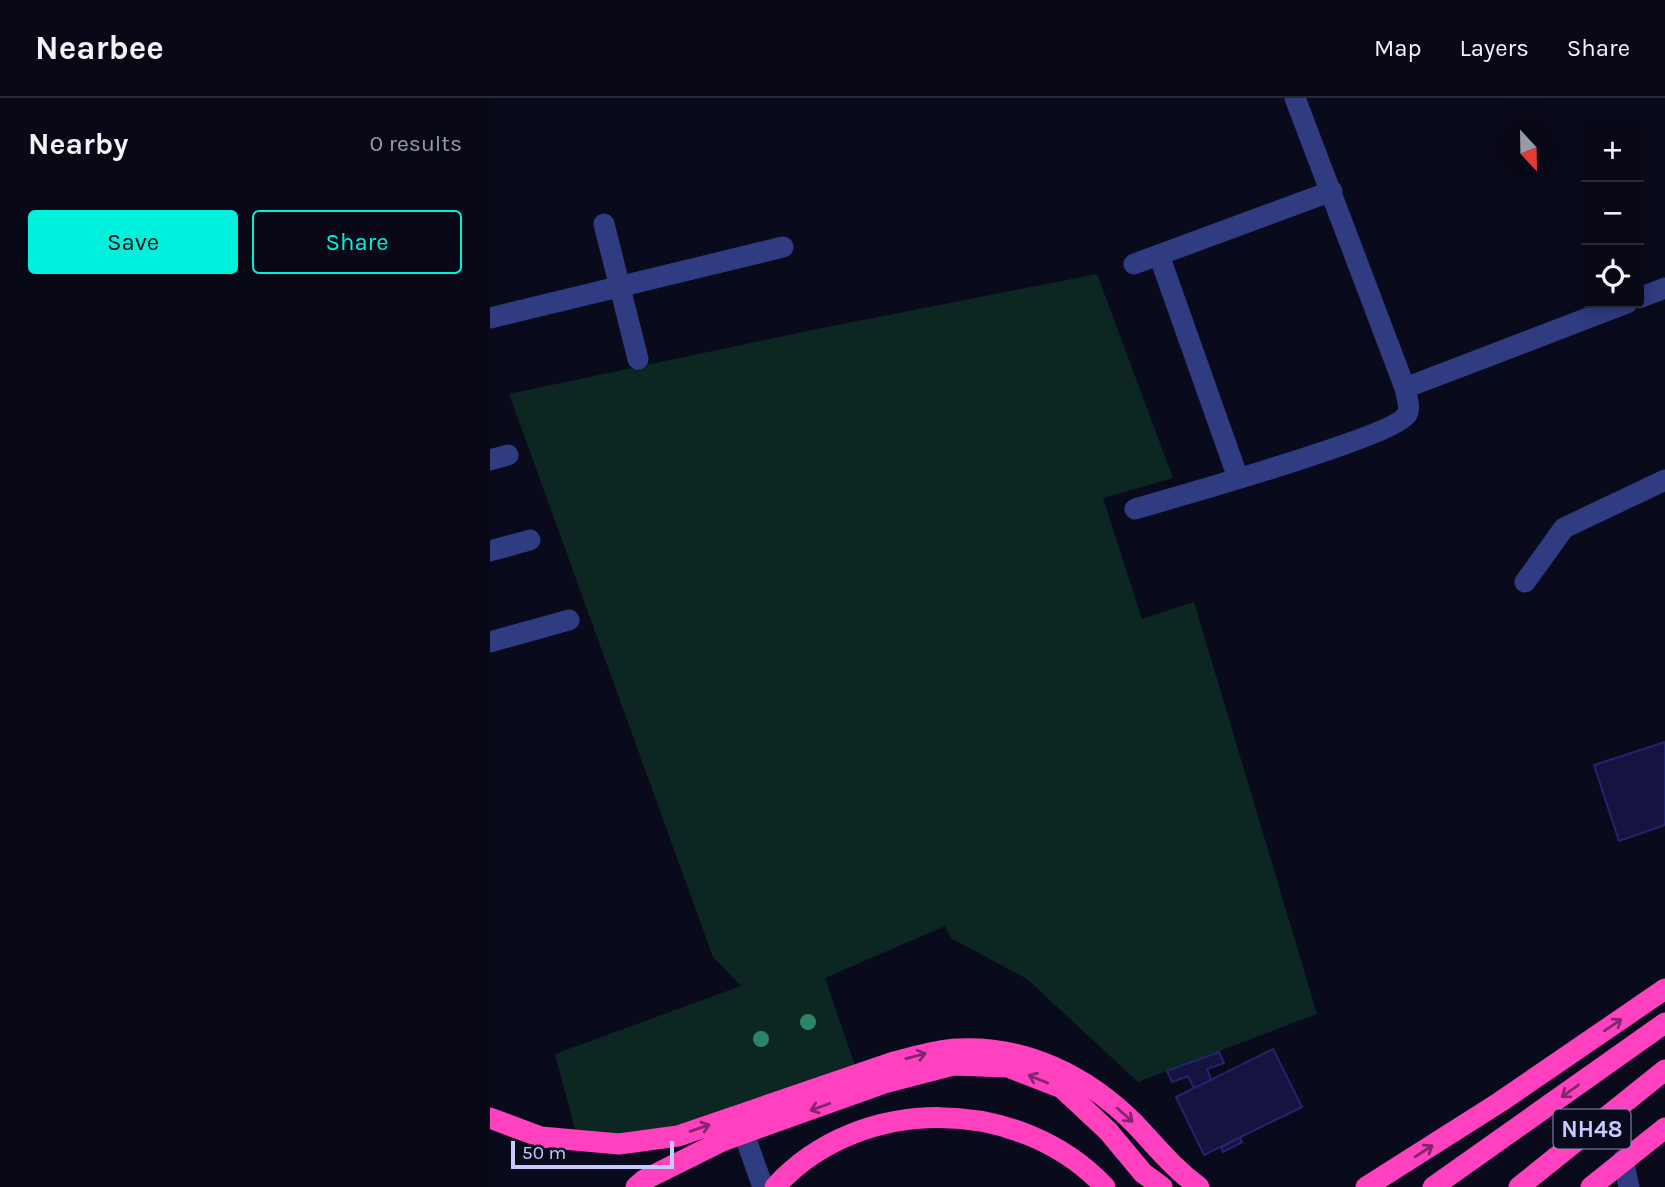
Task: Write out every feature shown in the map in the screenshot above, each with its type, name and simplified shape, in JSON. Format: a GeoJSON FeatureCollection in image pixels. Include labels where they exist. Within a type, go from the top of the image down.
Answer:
{"type":"FeatureCollection","features":[{"type":"Feature","properties":{"kind":"highway"},"geometry":{"type":"LineString","coordinates":[[1366,1187],[1500,1102],[1665,989]]}},
{"type":"Feature","properties":{"kind":"highway"},"geometry":{"type":"LineString","coordinates":[[1433,1187],[1665,1023]]}},
{"type":"Feature","properties":{"kind":"highway"},"geometry":{"type":"LineString","coordinates":[[636,1187],[644,1180],[722,1141],[740,1124],[929,1053],[956,1049],[990,1050],[1023,1056],[1043,1062],[1083,1081],[1126,1116],[1175,1170],[1199,1187]]}},
{"type":"Feature","properties":{"kind":"highway"},"geometry":{"type":"LineString","coordinates":[[490,1118],[541,1137],[619,1144],[740,1124],[953,1065],[1007,1067],[1062,1088],[1108,1131],[1143,1173],[1162,1187]]}},
{"type":"Feature","properties":{"kind":"highway","name":"NH48"},"geometry":{"type":"LineString","coordinates":[[1519,1187],[1665,1070]]}},
{"type":"Feature","properties":{"kind":"highway"},"geometry":{"type":"LineString","coordinates":[[775,1187],[802,1162],[848,1136],[892,1122],[948,1116],[1000,1125],[1030,1135],[1080,1163],[1105,1187]]}},
{"type":"Feature","properties":{"kind":"highway","name":"NH48"},"geometry":{"type":"LineString","coordinates":[[1595,1185],[1665,1128]]}},
{"type":"Feature","properties":{"kind":"street"},"geometry":{"type":"LineString","coordinates":[[1135,509],[1380,432],[1406,416],[1409,410],[1405,388],[1296,98]]}},
{"type":"Feature","properties":{"kind":"street"},"geometry":{"type":"LineString","coordinates":[[1134,264],[1332,191]]}},
{"type":"Feature","properties":{"kind":"street"},"geometry":{"type":"LineString","coordinates":[[604,224],[638,359]]}},
{"type":"Feature","properties":{"kind":"street"},"geometry":{"type":"LineString","coordinates":[[490,318],[783,247]]}},
{"type":"Feature","properties":{"kind":"street"},"geometry":{"type":"LineString","coordinates":[[1159,255],[1238,478]]}},
{"type":"Feature","properties":{"kind":"street"},"geometry":{"type":"LineString","coordinates":[[1644,296],[1665,288]]}},
{"type":"Feature","properties":{"kind":"street"},"geometry":{"type":"LineString","coordinates":[[1405,388],[1614,308]]}},
{"type":"Feature","properties":{"kind":"street"},"geometry":{"type":"LineString","coordinates":[[1525,582],[1564,528],[1665,480]]}},
{"type":"Feature","properties":{"kind":"street"},"geometry":{"type":"LineString","coordinates":[[490,551],[530,540]]}},
{"type":"Feature","properties":{"kind":"street"},"geometry":{"type":"LineString","coordinates":[[490,642],[569,621]]}},
{"type":"Feature","properties":{"kind":"street"},"geometry":{"type":"LineString","coordinates":[[740,1124],[763,1187]]}},
{"type":"Feature","properties":{"kind":"street"},"geometry":{"type":"LineString","coordinates":[[1623,1160],[1629,1187]]}},
{"type":"Feature","properties":{"kind":"green space"},"geometry":{"type":"Polygon","coordinates":[[[1097,274],[1173,478],[1103,498],[1142,619],[1194,602],[1317,1014],[1138,1082],[1027,979],[951,938],[945,926],[825,978],[855,1066],[680,1126],[624,1135],[576,1133],[555,1054],[741,986],[713,957],[509,394],[812,330],[1097,274]]]}},
{"type":"Feature","properties":{"kind":"building"},"geometry":{"type":"Polygon","coordinates":[[[1665,742],[1665,825],[1619,841],[1594,765],[1665,742]]]}},
{"type":"Feature","properties":{"kind":"building"},"geometry":{"type":"Polygon","coordinates":[[[1273,1049],[1302,1107],[1204,1155],[1176,1097],[1273,1049]]]}},
{"type":"Feature","properties":{"kind":"building"},"geometry":{"type":"Polygon","coordinates":[[[1219,1052],[1224,1063],[1207,1069],[1211,1080],[1194,1088],[1188,1076],[1172,1082],[1167,1071],[1219,1052]]]}},
{"type":"Feature","properties":{"kind":"building"},"geometry":{"type":"Polygon","coordinates":[[[1240,1138],[1242,1142],[1223,1152],[1221,1147],[1240,1138]]]}}]}
